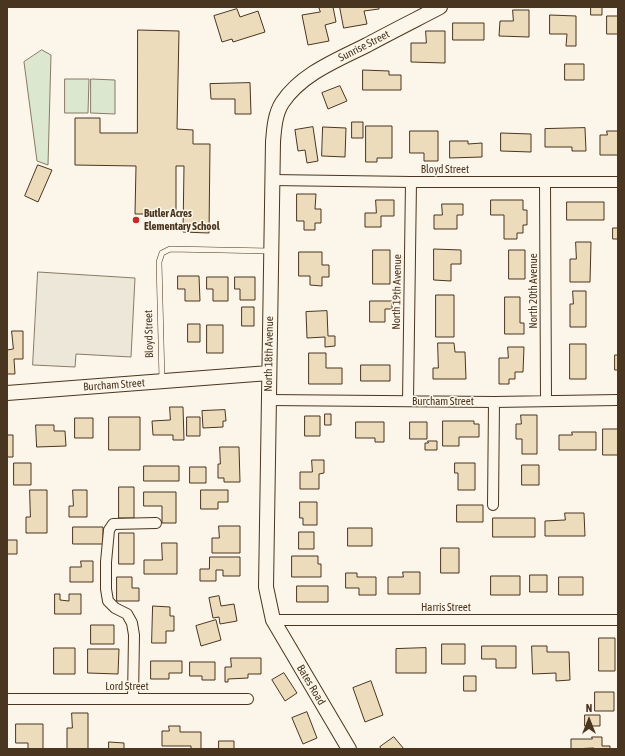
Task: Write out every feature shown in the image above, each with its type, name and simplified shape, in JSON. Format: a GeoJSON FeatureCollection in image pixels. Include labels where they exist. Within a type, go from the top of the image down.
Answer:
{"type":"FeatureCollection","features":[{"type":"Feature","properties":{"kind":"street","name":"Sunrise Street"},"geometry":{"type":"LineString","coordinates":[[292,91],[307,77],[325,66],[440,7]]}},
{"type":"Feature","properties":{"kind":"street","name":"North 18th Avenue"},"geometry":{"type":"LineString","coordinates":[[273,620],[266,587],[270,251],[273,142],[275,122],[281,104],[292,91]]}},
{"type":"Feature","properties":{"kind":"street","name":"Bloyd Street"},"geometry":{"type":"LineString","coordinates":[[272,180],[618,182]]}},
{"type":"Feature","properties":{"kind":"street","name":"North 19th Avenue"},"geometry":{"type":"LineString","coordinates":[[408,401],[411,182]]}},
{"type":"Feature","properties":{"kind":"street","name":"North 20th Avenue"},"geometry":{"type":"LineString","coordinates":[[546,182],[546,400]]}},
{"type":"Feature","properties":{"kind":"street","name":"Burcham Street"},"geometry":{"type":"LineString","coordinates":[[7,393],[269,373]]}},
{"type":"Feature","properties":{"kind":"street","name":"Burcham Street"},"geometry":{"type":"LineString","coordinates":[[268,400],[494,402],[618,400]]}},
{"type":"Feature","properties":{"kind":"street"},"geometry":{"type":"LineString","coordinates":[[493,505],[494,402]]}},
{"type":"Feature","properties":{"kind":"street"},"geometry":{"type":"LineString","coordinates":[[133,699],[134,635],[132,622],[127,614],[115,608],[108,601],[106,589],[106,562],[109,530],[113,524],[120,523],[156,524]]}},
{"type":"Feature","properties":{"kind":"street","name":"Harris Street"},"geometry":{"type":"LineString","coordinates":[[273,620],[618,620]]}},
{"type":"Feature","properties":{"kind":"street","name":"Bates Road"},"geometry":{"type":"LineString","coordinates":[[273,620],[350,749]]}},
{"type":"Feature","properties":{"kind":"street","name":"Lord Street"},"geometry":{"type":"LineString","coordinates":[[7,699],[248,699]]}},
{"type":"Feature","properties":{"kind":"lane","name":"Bloyd Street"},"geometry":{"type":"LineString","coordinates":[[162,381],[159,262],[162,253],[170,249],[270,251]]}},
{"type":"Feature","properties":{"kind":"green space"},"geometry":{"type":"Polygon","coordinates":[[[42,50],[51,55],[48,165],[37,161],[24,62],[42,50]]]}},
{"type":"Feature","properties":{"kind":"green space"},"geometry":{"type":"Polygon","coordinates":[[[65,79],[89,79],[88,113],[65,113],[65,79]]]}},
{"type":"Feature","properties":{"kind":"green space"},"geometry":{"type":"Polygon","coordinates":[[[91,79],[115,80],[115,114],[91,113],[91,79]]]}},
{"type":"Feature","properties":{"kind":"shaded area"},"geometry":{"type":"Polygon","coordinates":[[[38,272],[135,278],[131,357],[76,354],[75,367],[33,365],[38,272]]]}},
{"type":"Feature","properties":{"kind":"building"},"geometry":{"type":"Polygon","coordinates":[[[319,7],[333,7],[336,22],[325,25],[329,41],[308,45],[302,15],[320,12],[319,7]]]}},
{"type":"Feature","properties":{"kind":"building"},"geometry":{"type":"Polygon","coordinates":[[[340,7],[379,7],[379,9],[364,11],[367,24],[344,28],[340,7]]]}},
{"type":"Feature","properties":{"kind":"building"},"geometry":{"type":"Polygon","coordinates":[[[591,7],[602,7],[602,15],[591,15],[591,7]]]}},
{"type":"Feature","properties":{"kind":"building"},"geometry":{"type":"Polygon","coordinates":[[[237,9],[240,17],[258,11],[265,32],[233,42],[232,39],[222,42],[214,16],[237,9]]]}},
{"type":"Feature","properties":{"kind":"building"},"geometry":{"type":"Polygon","coordinates":[[[513,10],[529,10],[529,37],[499,36],[500,21],[513,21],[513,10]]]}},
{"type":"Feature","properties":{"kind":"building"},"geometry":{"type":"Polygon","coordinates":[[[550,15],[576,16],[576,46],[566,46],[567,34],[550,34],[550,15]]]}},
{"type":"Feature","properties":{"kind":"building"},"geometry":{"type":"Polygon","coordinates":[[[607,16],[618,16],[618,34],[607,34],[607,16]]]}},
{"type":"Feature","properties":{"kind":"building"},"geometry":{"type":"Polygon","coordinates":[[[453,23],[484,23],[484,40],[453,40],[453,23]]]}},
{"type":"Feature","properties":{"kind":"building"},"geometry":{"type":"Polygon","coordinates":[[[138,30],[179,31],[177,129],[193,130],[193,144],[210,144],[209,233],[183,232],[184,166],[176,166],[176,214],[135,214],[136,166],[75,165],[75,118],[100,118],[100,133],[137,133],[138,30]]]}},
{"type":"Feature","properties":{"kind":"building"},"geometry":{"type":"Polygon","coordinates":[[[426,31],[445,31],[445,63],[411,62],[411,43],[426,43],[426,31]]]}},
{"type":"Feature","properties":{"kind":"building"},"geometry":{"type":"Polygon","coordinates":[[[565,64],[584,64],[584,80],[565,80],[565,64]]]}},
{"type":"Feature","properties":{"kind":"building"},"geometry":{"type":"Polygon","coordinates":[[[363,70],[389,71],[389,75],[401,75],[401,90],[363,90],[363,70]]]}},
{"type":"Feature","properties":{"kind":"building"},"geometry":{"type":"Polygon","coordinates":[[[250,83],[251,114],[235,114],[235,99],[211,99],[210,84],[250,83]]]}},
{"type":"Feature","properties":{"kind":"building"},"geometry":{"type":"Polygon","coordinates":[[[340,86],[347,101],[328,109],[322,93],[340,86]]]}},
{"type":"Feature","properties":{"kind":"building"},"geometry":{"type":"Polygon","coordinates":[[[352,122],[363,122],[363,138],[352,138],[352,122]]]}},
{"type":"Feature","properties":{"kind":"building"},"geometry":{"type":"Polygon","coordinates":[[[366,126],[392,126],[392,158],[377,158],[377,162],[366,162],[366,126]]]}},
{"type":"Feature","properties":{"kind":"building"},"geometry":{"type":"Polygon","coordinates":[[[313,127],[318,161],[307,163],[305,150],[298,151],[295,130],[313,127]]]}},
{"type":"Feature","properties":{"kind":"building"},"geometry":{"type":"Polygon","coordinates":[[[323,127],[346,128],[345,157],[322,156],[323,127]]]}},
{"type":"Feature","properties":{"kind":"building"},"geometry":{"type":"Polygon","coordinates":[[[585,128],[586,151],[572,151],[572,147],[545,147],[545,129],[585,128]]]}},
{"type":"Feature","properties":{"kind":"building"},"geometry":{"type":"Polygon","coordinates":[[[410,131],[438,131],[438,161],[424,161],[424,153],[410,153],[410,131]]]}},
{"type":"Feature","properties":{"kind":"building"},"geometry":{"type":"Polygon","coordinates":[[[607,131],[618,131],[618,155],[600,155],[600,135],[607,135],[607,131]]]}},
{"type":"Feature","properties":{"kind":"building"},"geometry":{"type":"Polygon","coordinates":[[[501,133],[531,134],[531,152],[501,151],[501,133]]]}},
{"type":"Feature","properties":{"kind":"building"},"geometry":{"type":"Polygon","coordinates":[[[450,141],[468,141],[468,144],[482,143],[482,157],[450,158],[450,141]]]}},
{"type":"Feature","properties":{"kind":"building"},"geometry":{"type":"Polygon","coordinates":[[[38,165],[52,170],[38,202],[25,196],[38,165]]]}},
{"type":"Feature","properties":{"kind":"building"},"geometry":{"type":"Polygon","coordinates":[[[297,194],[316,194],[315,209],[321,209],[321,223],[315,223],[315,230],[304,230],[304,221],[297,221],[297,194]]]}},
{"type":"Feature","properties":{"kind":"building"},"geometry":{"type":"Polygon","coordinates":[[[376,200],[394,200],[394,216],[381,216],[381,227],[365,227],[365,213],[376,213],[376,200]]]}},
{"type":"Feature","properties":{"kind":"building"},"geometry":{"type":"Polygon","coordinates":[[[491,200],[523,200],[523,210],[527,210],[527,225],[523,225],[523,233],[517,233],[517,239],[504,239],[504,215],[491,215],[491,200]]]}},
{"type":"Feature","properties":{"kind":"building"},"geometry":{"type":"Polygon","coordinates":[[[567,202],[604,202],[604,220],[567,220],[567,202]]]}},
{"type":"Feature","properties":{"kind":"building"},"geometry":{"type":"Polygon","coordinates":[[[442,204],[463,204],[463,215],[457,215],[457,229],[434,229],[434,215],[442,215],[442,204]]]}},
{"type":"Feature","properties":{"kind":"building"},"geometry":{"type":"Polygon","coordinates":[[[613,228],[618,228],[618,239],[613,239],[613,228]]]}},
{"type":"Feature","properties":{"kind":"building"},"geometry":{"type":"Polygon","coordinates":[[[576,242],[591,242],[590,282],[570,282],[570,259],[576,259],[576,242]]]}},
{"type":"Feature","properties":{"kind":"building"},"geometry":{"type":"Polygon","coordinates":[[[434,249],[461,250],[461,264],[451,264],[451,281],[434,280],[434,249]]]}},
{"type":"Feature","properties":{"kind":"building"},"geometry":{"type":"Polygon","coordinates":[[[373,250],[390,250],[390,284],[373,284],[373,250]]]}},
{"type":"Feature","properties":{"kind":"building"},"geometry":{"type":"Polygon","coordinates":[[[509,250],[525,250],[525,279],[509,279],[509,250]]]}},
{"type":"Feature","properties":{"kind":"building"},"geometry":{"type":"Polygon","coordinates":[[[299,252],[322,252],[322,265],[329,265],[329,277],[322,277],[322,286],[310,285],[310,276],[299,276],[299,252]]]}},
{"type":"Feature","properties":{"kind":"building"},"geometry":{"type":"Polygon","coordinates":[[[178,276],[199,276],[200,301],[185,301],[185,289],[178,289],[178,276]]]}},
{"type":"Feature","properties":{"kind":"building"},"geometry":{"type":"Polygon","coordinates":[[[207,277],[228,277],[228,301],[213,301],[213,289],[207,289],[207,277]]]}},
{"type":"Feature","properties":{"kind":"building"},"geometry":{"type":"Polygon","coordinates":[[[235,277],[255,277],[255,300],[240,300],[240,289],[235,289],[235,277]]]}},
{"type":"Feature","properties":{"kind":"building"},"geometry":{"type":"Polygon","coordinates":[[[573,291],[586,291],[586,327],[570,327],[570,304],[573,304],[573,291]]]}},
{"type":"Feature","properties":{"kind":"building"},"geometry":{"type":"Polygon","coordinates":[[[436,295],[454,295],[454,337],[436,337],[436,295]]]}},
{"type":"Feature","properties":{"kind":"building"},"geometry":{"type":"Polygon","coordinates":[[[505,297],[520,297],[520,323],[524,323],[524,334],[505,334],[505,297]]]}},
{"type":"Feature","properties":{"kind":"building"},"geometry":{"type":"Polygon","coordinates":[[[370,301],[392,301],[392,309],[385,309],[385,322],[370,322],[370,301]]]}},
{"type":"Feature","properties":{"kind":"building"},"geometry":{"type":"Polygon","coordinates":[[[242,307],[254,307],[254,326],[242,326],[242,307]]]}},
{"type":"Feature","properties":{"kind":"building"},"geometry":{"type":"Polygon","coordinates":[[[327,311],[328,336],[335,336],[335,346],[325,347],[325,337],[307,338],[306,312],[327,311]]]}},
{"type":"Feature","properties":{"kind":"building"},"geometry":{"type":"Polygon","coordinates":[[[188,324],[200,324],[200,342],[188,342],[188,324]]]}},
{"type":"Feature","properties":{"kind":"building"},"geometry":{"type":"Polygon","coordinates":[[[207,325],[223,325],[223,353],[207,353],[207,325]]]}},
{"type":"Feature","properties":{"kind":"building"},"geometry":{"type":"Polygon","coordinates":[[[12,331],[23,331],[23,359],[14,359],[15,374],[7,374],[7,350],[13,349],[12,331]]]}},
{"type":"Feature","properties":{"kind":"building"},"geometry":{"type":"Polygon","coordinates":[[[438,343],[454,343],[455,352],[465,352],[466,379],[433,379],[433,368],[438,368],[438,343]]]}},
{"type":"Feature","properties":{"kind":"building"},"geometry":{"type":"Polygon","coordinates":[[[570,344],[586,344],[586,379],[570,379],[570,344]]]}},
{"type":"Feature","properties":{"kind":"building"},"geometry":{"type":"Polygon","coordinates":[[[508,347],[524,347],[523,372],[515,372],[515,379],[509,379],[509,384],[499,384],[499,358],[508,358],[508,347]]]}},
{"type":"Feature","properties":{"kind":"building"},"geometry":{"type":"Polygon","coordinates":[[[309,353],[326,353],[326,368],[342,368],[342,384],[309,384],[309,353]]]}},
{"type":"Feature","properties":{"kind":"building"},"geometry":{"type":"Polygon","coordinates":[[[615,355],[618,355],[618,370],[615,370],[615,355]]]}},
{"type":"Feature","properties":{"kind":"building"},"geometry":{"type":"Polygon","coordinates":[[[361,365],[390,365],[390,381],[361,381],[361,365]]]}},
{"type":"Feature","properties":{"kind":"building"},"geometry":{"type":"Polygon","coordinates":[[[170,407],[183,407],[184,440],[173,440],[173,435],[153,435],[152,421],[170,420],[170,407]]]}},
{"type":"Feature","properties":{"kind":"building"},"geometry":{"type":"Polygon","coordinates":[[[225,410],[226,421],[223,421],[223,427],[203,428],[202,411],[225,410]]]}},
{"type":"Feature","properties":{"kind":"building"},"geometry":{"type":"Polygon","coordinates":[[[325,414],[331,414],[331,425],[325,425],[325,414]]]}},
{"type":"Feature","properties":{"kind":"building"},"geometry":{"type":"Polygon","coordinates":[[[521,415],[537,415],[537,454],[522,454],[522,439],[516,439],[516,424],[521,424],[521,415]]]}},
{"type":"Feature","properties":{"kind":"building"},"geometry":{"type":"Polygon","coordinates":[[[305,416],[320,416],[320,436],[305,436],[305,416]]]}},
{"type":"Feature","properties":{"kind":"building"},"geometry":{"type":"Polygon","coordinates":[[[109,417],[140,417],[140,450],[109,450],[109,417]]]}},
{"type":"Feature","properties":{"kind":"building"},"geometry":{"type":"Polygon","coordinates":[[[187,417],[200,417],[200,436],[187,436],[187,417]]]}},
{"type":"Feature","properties":{"kind":"building"},"geometry":{"type":"Polygon","coordinates":[[[75,418],[93,418],[93,438],[75,438],[75,418]]]}},
{"type":"Feature","properties":{"kind":"building"},"geometry":{"type":"Polygon","coordinates":[[[443,421],[474,421],[474,424],[479,424],[479,437],[459,437],[459,446],[443,446],[443,421]]]}},
{"type":"Feature","properties":{"kind":"building"},"geometry":{"type":"Polygon","coordinates":[[[356,422],[384,422],[384,442],[375,442],[375,438],[356,438],[356,422]]]}},
{"type":"Feature","properties":{"kind":"building"},"geometry":{"type":"Polygon","coordinates":[[[410,422],[427,422],[427,439],[410,439],[410,422]]]}},
{"type":"Feature","properties":{"kind":"building"},"geometry":{"type":"Polygon","coordinates":[[[36,425],[54,425],[54,431],[65,431],[66,446],[37,447],[36,425]]]}},
{"type":"Feature","properties":{"kind":"building"},"geometry":{"type":"Polygon","coordinates":[[[603,429],[618,429],[618,455],[603,455],[603,429]]]}},
{"type":"Feature","properties":{"kind":"building"},"geometry":{"type":"Polygon","coordinates":[[[572,432],[596,432],[596,450],[559,450],[559,435],[572,435],[572,432]]]}},
{"type":"Feature","properties":{"kind":"building"},"geometry":{"type":"Polygon","coordinates":[[[7,435],[13,435],[13,457],[7,457],[7,435]]]}},
{"type":"Feature","properties":{"kind":"building"},"geometry":{"type":"Polygon","coordinates":[[[428,441],[437,441],[437,450],[425,450],[425,443],[428,443],[428,441]]]}},
{"type":"Feature","properties":{"kind":"building"},"geometry":{"type":"Polygon","coordinates":[[[220,447],[239,447],[240,482],[224,482],[224,478],[218,478],[220,447]]]}},
{"type":"Feature","properties":{"kind":"building"},"geometry":{"type":"Polygon","coordinates":[[[312,460],[324,460],[324,473],[319,474],[319,489],[300,489],[300,472],[312,472],[312,460]]]}},
{"type":"Feature","properties":{"kind":"building"},"geometry":{"type":"Polygon","coordinates":[[[14,463],[31,463],[31,485],[14,485],[14,463]]]}},
{"type":"Feature","properties":{"kind":"building"},"geometry":{"type":"Polygon","coordinates":[[[455,463],[475,463],[475,490],[458,490],[458,473],[455,473],[455,463]]]}},
{"type":"Feature","properties":{"kind":"building"},"geometry":{"type":"Polygon","coordinates":[[[522,465],[539,465],[539,485],[522,485],[522,465]]]}},
{"type":"Feature","properties":{"kind":"building"},"geometry":{"type":"Polygon","coordinates":[[[144,466],[179,466],[179,481],[144,481],[144,466]]]}},
{"type":"Feature","properties":{"kind":"building"},"geometry":{"type":"Polygon","coordinates":[[[190,467],[206,467],[206,483],[190,483],[190,467]]]}},
{"type":"Feature","properties":{"kind":"building"},"geometry":{"type":"Polygon","coordinates":[[[119,487],[134,487],[134,518],[119,518],[119,487]]]}},
{"type":"Feature","properties":{"kind":"building"},"geometry":{"type":"Polygon","coordinates":[[[30,490],[47,490],[47,533],[26,533],[26,517],[30,517],[30,490]]]}},
{"type":"Feature","properties":{"kind":"building"},"geometry":{"type":"Polygon","coordinates":[[[73,490],[87,490],[87,517],[69,517],[69,506],[73,506],[73,490]]]}},
{"type":"Feature","properties":{"kind":"building"},"geometry":{"type":"Polygon","coordinates":[[[201,490],[228,490],[228,502],[218,502],[218,509],[201,509],[201,490]]]}},
{"type":"Feature","properties":{"kind":"building"},"geometry":{"type":"Polygon","coordinates":[[[144,492],[176,492],[176,523],[162,523],[162,506],[144,506],[144,492]]]}},
{"type":"Feature","properties":{"kind":"building"},"geometry":{"type":"Polygon","coordinates":[[[300,502],[317,502],[317,525],[303,525],[303,518],[300,518],[300,502]]]}},
{"type":"Feature","properties":{"kind":"building"},"geometry":{"type":"Polygon","coordinates":[[[457,505],[483,505],[483,522],[457,522],[457,505]]]}},
{"type":"Feature","properties":{"kind":"building"},"geometry":{"type":"Polygon","coordinates":[[[565,513],[584,513],[585,536],[545,536],[545,521],[565,520],[565,513]]]}},
{"type":"Feature","properties":{"kind":"building"},"geometry":{"type":"Polygon","coordinates":[[[493,518],[535,518],[535,537],[493,537],[493,518]]]}},
{"type":"Feature","properties":{"kind":"building"},"geometry":{"type":"Polygon","coordinates":[[[219,526],[240,526],[240,553],[212,553],[212,538],[219,538],[219,526]]]}},
{"type":"Feature","properties":{"kind":"building"},"geometry":{"type":"Polygon","coordinates":[[[73,527],[103,527],[103,544],[73,544],[73,527]]]}},
{"type":"Feature","properties":{"kind":"building"},"geometry":{"type":"Polygon","coordinates":[[[348,528],[372,528],[372,546],[348,546],[348,528]]]}},
{"type":"Feature","properties":{"kind":"building"},"geometry":{"type":"Polygon","coordinates":[[[299,532],[314,532],[314,549],[299,549],[299,532]]]}},
{"type":"Feature","properties":{"kind":"building"},"geometry":{"type":"Polygon","coordinates":[[[119,533],[134,533],[134,564],[119,564],[119,533]]]}},
{"type":"Feature","properties":{"kind":"building"},"geometry":{"type":"Polygon","coordinates":[[[7,540],[17,540],[17,554],[7,554],[7,540]]]}},
{"type":"Feature","properties":{"kind":"building"},"geometry":{"type":"Polygon","coordinates":[[[162,543],[177,543],[177,574],[144,574],[144,560],[162,560],[162,543]]]}},
{"type":"Feature","properties":{"kind":"building"},"geometry":{"type":"Polygon","coordinates":[[[441,548],[459,548],[459,573],[441,573],[441,548]]]}},
{"type":"Feature","properties":{"kind":"building"},"geometry":{"type":"Polygon","coordinates":[[[292,556],[318,556],[318,564],[321,564],[321,577],[292,577],[292,556]]]}},
{"type":"Feature","properties":{"kind":"building"},"geometry":{"type":"Polygon","coordinates":[[[210,557],[240,557],[240,576],[223,576],[223,570],[216,570],[216,581],[200,581],[200,569],[209,569],[210,557]]]}},
{"type":"Feature","properties":{"kind":"building"},"geometry":{"type":"Polygon","coordinates":[[[81,561],[93,561],[93,582],[70,582],[70,567],[81,567],[81,561]]]}},
{"type":"Feature","properties":{"kind":"building"},"geometry":{"type":"Polygon","coordinates":[[[403,572],[420,572],[420,594],[388,594],[388,577],[403,577],[403,572]]]}},
{"type":"Feature","properties":{"kind":"building"},"geometry":{"type":"Polygon","coordinates":[[[346,573],[357,573],[357,577],[376,577],[376,595],[359,595],[359,588],[346,588],[346,573]]]}},
{"type":"Feature","properties":{"kind":"building"},"geometry":{"type":"Polygon","coordinates":[[[530,575],[547,575],[547,592],[530,592],[530,575]]]}},
{"type":"Feature","properties":{"kind":"building"},"geometry":{"type":"Polygon","coordinates":[[[491,576],[520,576],[520,595],[491,595],[491,576]]]}},
{"type":"Feature","properties":{"kind":"building"},"geometry":{"type":"Polygon","coordinates":[[[117,577],[132,577],[132,588],[139,588],[139,601],[117,601],[117,577]]]}},
{"type":"Feature","properties":{"kind":"building"},"geometry":{"type":"Polygon","coordinates":[[[559,577],[583,577],[583,595],[559,595],[559,577]]]}},
{"type":"Feature","properties":{"kind":"building"},"geometry":{"type":"Polygon","coordinates":[[[297,586],[328,586],[328,602],[297,602],[297,586]]]}},
{"type":"Feature","properties":{"kind":"building"},"geometry":{"type":"Polygon","coordinates":[[[55,594],[60,594],[60,600],[69,601],[69,594],[81,594],[81,614],[55,614],[55,594]]]}},
{"type":"Feature","properties":{"kind":"building"},"geometry":{"type":"Polygon","coordinates":[[[219,596],[221,606],[234,604],[237,621],[220,624],[219,617],[213,618],[209,598],[219,596]]]}},
{"type":"Feature","properties":{"kind":"building"},"geometry":{"type":"Polygon","coordinates":[[[153,606],[170,607],[170,616],[174,616],[174,631],[166,631],[166,643],[152,643],[153,606]]]}},
{"type":"Feature","properties":{"kind":"building"},"geometry":{"type":"Polygon","coordinates":[[[216,620],[221,640],[201,646],[196,626],[216,620]]]}},
{"type":"Feature","properties":{"kind":"building"},"geometry":{"type":"Polygon","coordinates":[[[91,625],[114,625],[114,644],[91,644],[91,625]]]}},
{"type":"Feature","properties":{"kind":"building"},"geometry":{"type":"Polygon","coordinates":[[[599,638],[615,638],[615,671],[599,671],[599,638]]]}},
{"type":"Feature","properties":{"kind":"building"},"geometry":{"type":"Polygon","coordinates":[[[442,644],[465,644],[465,664],[442,664],[442,644]]]}},
{"type":"Feature","properties":{"kind":"building"},"geometry":{"type":"Polygon","coordinates":[[[482,646],[516,646],[516,668],[496,668],[496,659],[482,659],[482,646]]]}},
{"type":"Feature","properties":{"kind":"building"},"geometry":{"type":"Polygon","coordinates":[[[532,646],[547,646],[547,652],[569,652],[570,680],[556,681],[556,673],[533,674],[532,646]]]}},
{"type":"Feature","properties":{"kind":"building"},"geometry":{"type":"Polygon","coordinates":[[[54,648],[75,648],[75,674],[54,674],[54,648]]]}},
{"type":"Feature","properties":{"kind":"building"},"geometry":{"type":"Polygon","coordinates":[[[426,648],[426,673],[396,673],[396,649],[426,648]]]}},
{"type":"Feature","properties":{"kind":"building"},"geometry":{"type":"Polygon","coordinates":[[[88,649],[119,649],[118,674],[88,673],[88,649]]]}},
{"type":"Feature","properties":{"kind":"building"},"geometry":{"type":"Polygon","coordinates":[[[231,658],[261,658],[261,674],[248,674],[248,678],[228,679],[228,682],[225,682],[225,667],[231,667],[231,658]]]}},
{"type":"Feature","properties":{"kind":"building"},"geometry":{"type":"Polygon","coordinates":[[[151,661],[182,661],[182,673],[169,673],[169,679],[151,679],[151,661]]]}},
{"type":"Feature","properties":{"kind":"building"},"geometry":{"type":"Polygon","coordinates":[[[190,662],[215,662],[215,680],[202,680],[202,676],[190,676],[190,662]]]}},
{"type":"Feature","properties":{"kind":"building"},"geometry":{"type":"Polygon","coordinates":[[[284,673],[297,693],[285,701],[272,680],[284,673]]]}},
{"type":"Feature","properties":{"kind":"building"},"geometry":{"type":"Polygon","coordinates":[[[464,676],[476,676],[476,691],[464,691],[464,676]]]}},
{"type":"Feature","properties":{"kind":"building"},"geometry":{"type":"Polygon","coordinates":[[[371,681],[383,715],[365,722],[353,688],[371,681]]]}},
{"type":"Feature","properties":{"kind":"building"},"geometry":{"type":"Polygon","coordinates":[[[595,692],[614,692],[614,711],[595,711],[595,692]]]}},
{"type":"Feature","properties":{"kind":"building"},"geometry":{"type":"Polygon","coordinates":[[[307,712],[317,738],[303,744],[292,718],[307,712]]]}},
{"type":"Feature","properties":{"kind":"building"},"geometry":{"type":"Polygon","coordinates":[[[72,713],[88,713],[88,749],[67,749],[67,728],[72,728],[72,713]]]}},
{"type":"Feature","properties":{"kind":"building"},"geometry":{"type":"Polygon","coordinates":[[[585,715],[600,715],[600,726],[585,726],[585,715]]]}},
{"type":"Feature","properties":{"kind":"building"},"geometry":{"type":"Polygon","coordinates":[[[16,724],[43,724],[43,749],[28,749],[28,743],[16,743],[16,724]]]}},
{"type":"Feature","properties":{"kind":"building"},"geometry":{"type":"Polygon","coordinates":[[[169,726],[180,726],[180,732],[201,732],[201,749],[191,749],[191,746],[162,746],[162,731],[169,731],[169,726]]]}},
{"type":"Feature","properties":{"kind":"building"},"geometry":{"type":"Polygon","coordinates":[[[394,737],[404,749],[381,749],[380,747],[394,737]]]}},
{"type":"Feature","properties":{"kind":"building"},"geometry":{"type":"Polygon","coordinates":[[[592,737],[602,737],[602,746],[610,746],[610,749],[571,749],[571,739],[592,739],[592,737]]]}},
{"type":"Feature","properties":{"kind":"building"},"geometry":{"type":"Polygon","coordinates":[[[219,741],[234,741],[234,749],[219,749],[219,741]]]}},
{"type":"Feature","properties":{"kind":"building"},"geometry":{"type":"Polygon","coordinates":[[[109,742],[124,743],[124,749],[109,749],[109,742]]]}},
{"type":"Feature","properties":{"kind":"place","name":"Butler Acres Elementary School"},"geometry":{"type":"Point","coordinates":[136,220]}}]}
